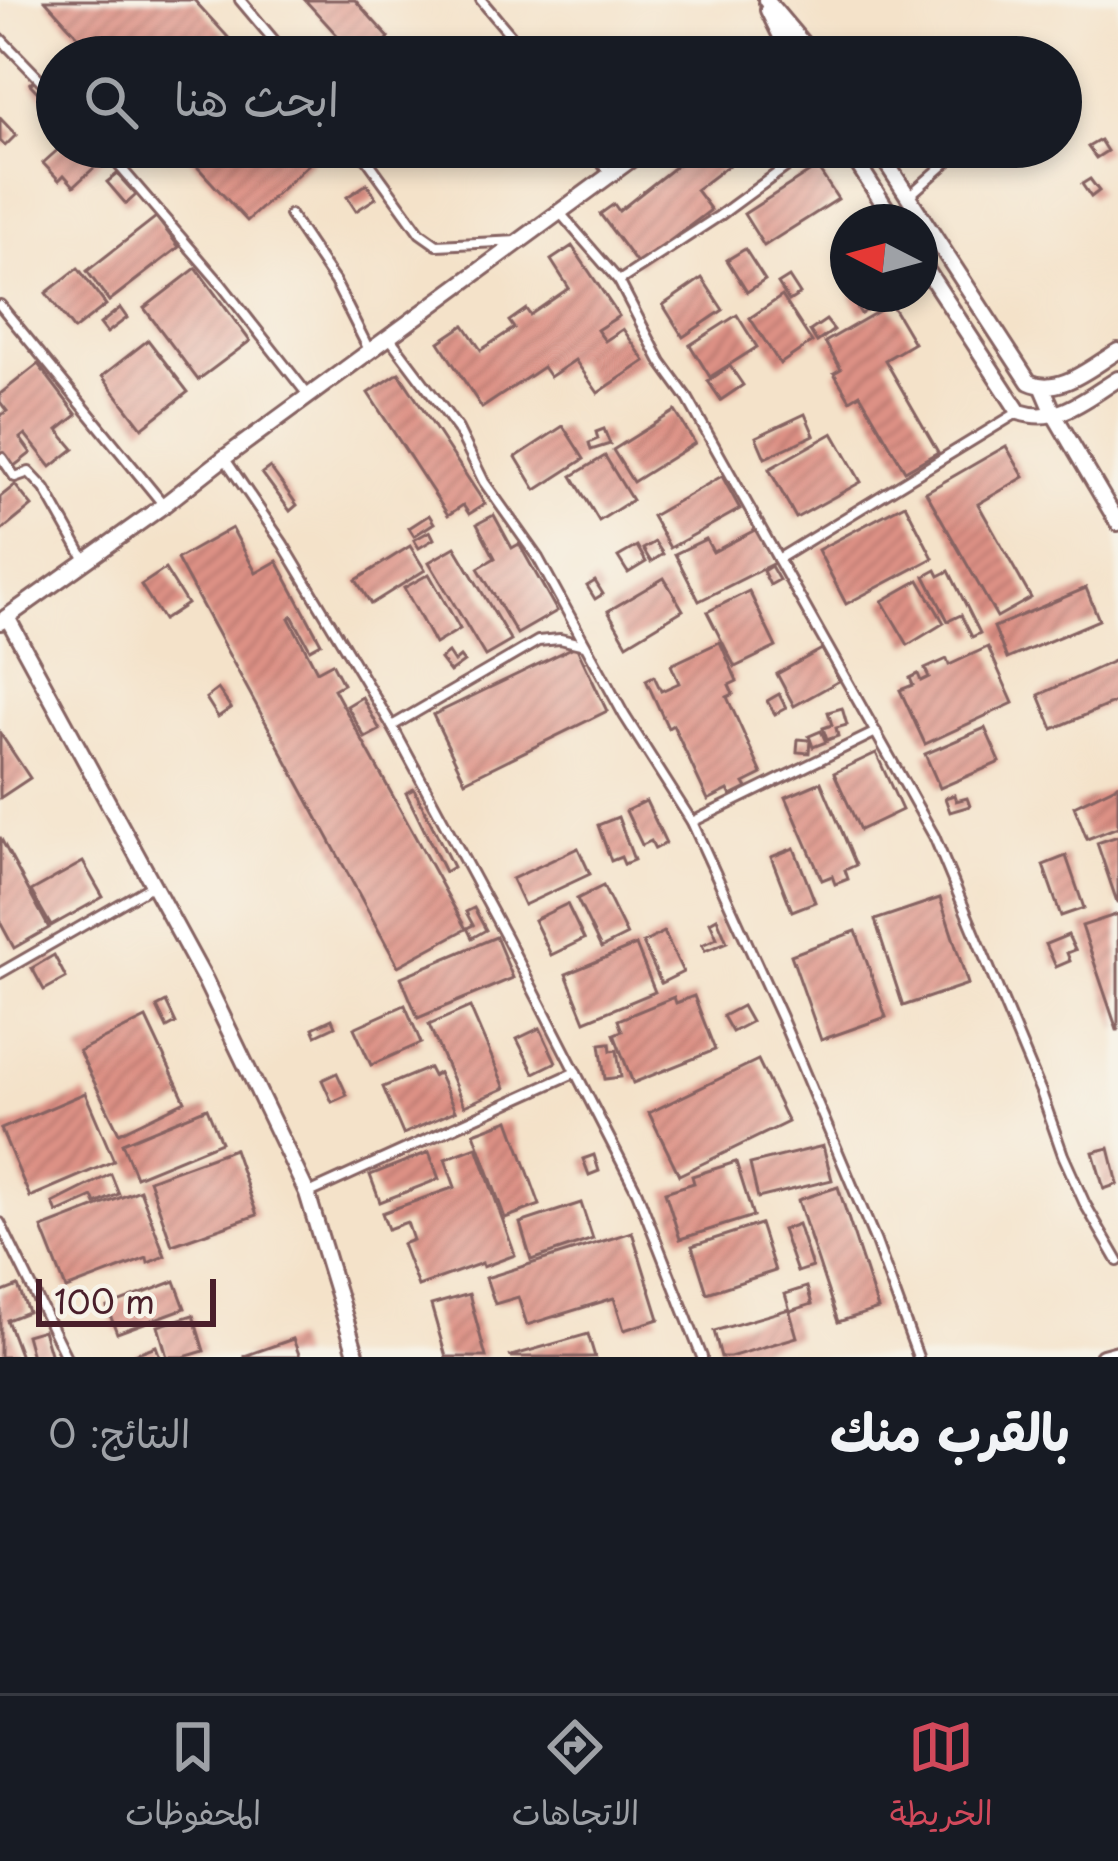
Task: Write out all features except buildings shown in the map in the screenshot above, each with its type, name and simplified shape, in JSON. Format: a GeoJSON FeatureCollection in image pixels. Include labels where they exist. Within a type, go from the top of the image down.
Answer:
{"type":"FeatureCollection","features":[{"type":"Feature","properties":{"kind":"street"},"geometry":{"type":"LineString","coordinates":[[764,0],[781,36]]}},
{"type":"Feature","properties":{"kind":"street"},"geometry":{"type":"LineString","coordinates":[[764,0],[796,36]]}},
{"type":"Feature","properties":{"kind":"street"},"geometry":{"type":"LineString","coordinates":[[357,1357],[307,1193],[205,980],[3,620],[620,168]]}},
{"type":"Feature","properties":{"kind":"street"},"geometry":{"type":"LineString","coordinates":[[860,168],[883,204]]}},
{"type":"Feature","properties":{"kind":"street"},"geometry":{"type":"LineString","coordinates":[[890,168],[1029,382],[1042,388],[1063,385],[1118,351]]}},
{"type":"Feature","properties":{"kind":"street"},"geometry":{"type":"LineString","coordinates":[[938,288],[1019,412],[1055,416],[1118,379]]}},
{"type":"Feature","properties":{"kind":"street"},"geometry":{"type":"LineString","coordinates":[[965,330],[987,316]]}},
{"type":"Feature","properties":{"kind":"street"},"geometry":{"type":"LineString","coordinates":[[1042,388],[1118,523]]}},
{"type":"Feature","properties":{"kind":"street"},"geometry":{"type":"LineString","coordinates":[[1103,1357],[1118,1352]]}},
{"type":"Feature","properties":{"kind":"lane"},"geometry":{"type":"LineString","coordinates":[[240,0],[270,36]]}},
{"type":"Feature","properties":{"kind":"lane"},"geometry":{"type":"LineString","coordinates":[[481,0],[511,36]]}},
{"type":"Feature","properties":{"kind":"lane"},"geometry":{"type":"LineString","coordinates":[[0,38],[36,75]]}},
{"type":"Feature","properties":{"kind":"lane"},"geometry":{"type":"LineString","coordinates":[[121,168],[309,396]]}},
{"type":"Feature","properties":{"kind":"lane"},"geometry":{"type":"LineString","coordinates":[[373,168],[420,233],[437,245],[521,241]]}},
{"type":"Feature","properties":{"kind":"lane"},"geometry":{"type":"LineString","coordinates":[[605,168],[610,175]]}},
{"type":"Feature","properties":{"kind":"lane"},"geometry":{"type":"LineString","coordinates":[[620,281],[784,168]]}},
{"type":"Feature","properties":{"kind":"lane"},"geometry":{"type":"LineString","coordinates":[[908,196],[940,168]]}},
{"type":"Feature","properties":{"kind":"lane"},"geometry":{"type":"LineString","coordinates":[[561,214],[620,281],[934,836],[1084,1204],[1118,1261]]}},
{"type":"Feature","properties":{"kind":"lane"},"geometry":{"type":"LineString","coordinates":[[290,215],[335,283],[370,351]]}},
{"type":"Feature","properties":{"kind":"lane"},"geometry":{"type":"LineString","coordinates":[[0,305],[164,506]]}},
{"type":"Feature","properties":{"kind":"lane"},"geometry":{"type":"LineString","coordinates":[[389,337],[458,429],[484,482],[538,558],[624,715],[692,822],[816,1099],[918,1357]]}},
{"type":"Feature","properties":{"kind":"lane"},"geometry":{"type":"LineString","coordinates":[[778,559],[1019,412]]}},
{"type":"Feature","properties":{"kind":"lane"},"geometry":{"type":"LineString","coordinates":[[2,458],[15,477],[28,472],[45,489],[86,561]]}},
{"type":"Feature","properties":{"kind":"lane"},"geometry":{"type":"LineString","coordinates":[[224,458],[283,544],[392,726],[576,1072],[638,1192],[702,1357]]}},
{"type":"Feature","properties":{"kind":"lane"},"geometry":{"type":"LineString","coordinates":[[392,726],[538,641],[560,639],[585,645]]}},
{"type":"Feature","properties":{"kind":"lane"},"geometry":{"type":"LineString","coordinates":[[692,822],[876,732]]}},
{"type":"Feature","properties":{"kind":"lane"},"geometry":{"type":"LineString","coordinates":[[0,973],[155,884]]}},
{"type":"Feature","properties":{"kind":"lane"},"geometry":{"type":"LineString","coordinates":[[307,1193],[576,1072]]}},
{"type":"Feature","properties":{"kind":"lane"},"geometry":{"type":"LineString","coordinates":[[0,1223],[66,1357]]}}]}
